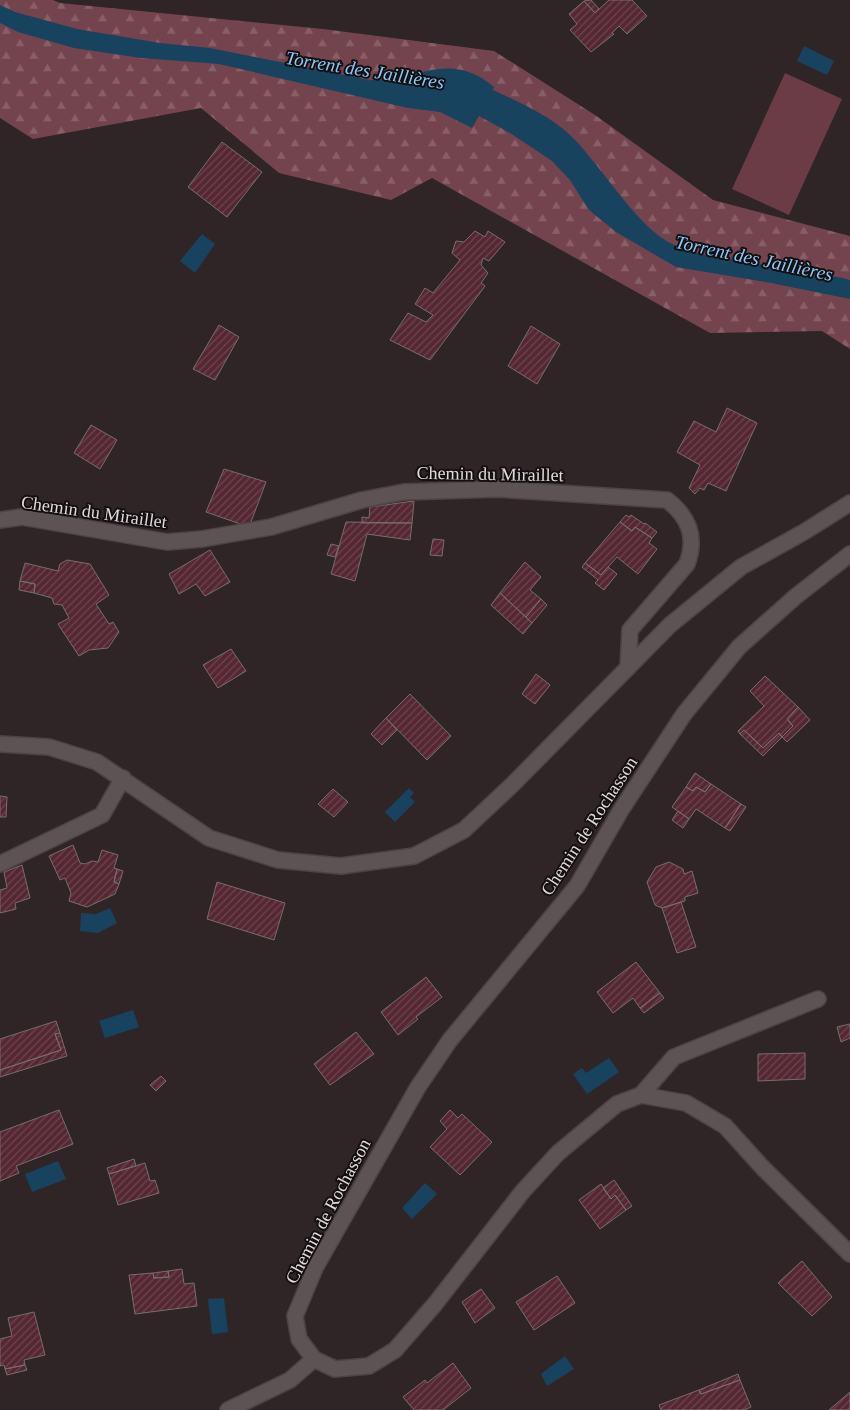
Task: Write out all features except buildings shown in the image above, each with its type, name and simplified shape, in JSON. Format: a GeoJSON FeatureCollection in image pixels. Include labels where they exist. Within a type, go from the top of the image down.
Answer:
{"type":"FeatureCollection","features":[{"type":"Feature","properties":{"kind":"street","name":"Chemin du Miraillet"},"geometry":{"type":"LineString","coordinates":[[0,520],[22,517],[167,542],[202,539],[271,527],[362,500],[404,492],[498,489],[667,500],[677,507],[691,528],[692,551],[687,564],[630,630],[628,668]]}},
{"type":"Feature","properties":{"kind":"street"},"geometry":{"type":"LineString","coordinates":[[0,744],[50,746],[96,762],[123,778],[209,838],[278,860],[341,866],[414,856],[464,830],[513,784],[670,625],[741,567],[804,532],[850,503]]}},
{"type":"Feature","properties":{"kind":"street","name":"Chemin de Rochasson"},"geometry":{"type":"LineString","coordinates":[[850,554],[795,597],[739,647],[684,714],[621,810],[576,886],[450,1040],[418,1087],[314,1268],[295,1316],[299,1339],[314,1359],[335,1370],[369,1366],[395,1350],[523,1191],[558,1153],[617,1104],[641,1095],[662,1097],[686,1103],[725,1126],[763,1168],[850,1254]]}},
{"type":"Feature","properties":{"kind":"street"},"geometry":{"type":"LineString","coordinates":[[0,864],[102,815],[123,778]]}},
{"type":"Feature","properties":{"kind":"street"},"geometry":{"type":"LineString","coordinates":[[641,1095],[674,1057],[818,999]]}},
{"type":"Feature","properties":{"kind":"street"},"geometry":{"type":"LineString","coordinates":[[228,1410],[290,1380],[314,1359]]}},
{"type":"Feature","properties":{"kind":"green space"},"geometry":{"type":"Polygon","coordinates":[[[0,0],[53,0],[60,3],[323,29],[494,51],[595,115],[713,200],[850,236],[850,349],[822,331],[710,333],[432,178],[391,200],[279,173],[201,108],[33,139],[0,118],[0,0]]]}},
{"type":"Feature","properties":{"kind":"shaded area"},"geometry":{"type":"Polygon","coordinates":[[[785,73],[842,99],[789,215],[732,189],[785,73]]]}},
{"type":"Feature","properties":{"kind":"water"},"geometry":{"type":"Polygon","coordinates":[[[0,5],[15,12],[77,29],[160,43],[210,48],[369,80],[403,77],[433,70],[462,70],[477,76],[494,87],[493,90],[538,112],[568,133],[587,153],[631,208],[665,240],[685,249],[706,255],[850,280],[850,299],[676,267],[616,232],[589,210],[570,180],[552,161],[510,133],[479,116],[472,128],[440,112],[408,108],[219,64],[141,58],[74,48],[18,32],[0,23],[0,5]]]}},
{"type":"Feature","properties":{"kind":"water"},"geometry":{"type":"Polygon","coordinates":[[[804,46],[834,61],[827,75],[797,61],[804,46]]]}},
{"type":"Feature","properties":{"kind":"water"},"geometry":{"type":"Polygon","coordinates":[[[202,234],[215,244],[195,273],[180,261],[202,234]]]}},
{"type":"Feature","properties":{"kind":"water"},"geometry":{"type":"Polygon","coordinates":[[[409,788],[414,793],[410,797],[415,802],[395,822],[385,812],[409,788]]]}},
{"type":"Feature","properties":{"kind":"water"},"geometry":{"type":"Polygon","coordinates":[[[110,908],[117,923],[98,933],[80,931],[81,913],[96,914],[110,908]]]}},
{"type":"Feature","properties":{"kind":"water"},"geometry":{"type":"Polygon","coordinates":[[[133,1010],[139,1027],[105,1038],[99,1021],[133,1010]]]}},
{"type":"Feature","properties":{"kind":"water"},"geometry":{"type":"Polygon","coordinates":[[[609,1058],[619,1072],[587,1094],[573,1074],[582,1068],[586,1073],[609,1058]]]}},
{"type":"Feature","properties":{"kind":"water"},"geometry":{"type":"Polygon","coordinates":[[[58,1161],[66,1179],[32,1192],[25,1174],[58,1161]]]}},
{"type":"Feature","properties":{"kind":"water"},"geometry":{"type":"Polygon","coordinates":[[[425,1183],[437,1194],[412,1219],[402,1208],[425,1183]]]}},
{"type":"Feature","properties":{"kind":"water"},"geometry":{"type":"Polygon","coordinates":[[[224,1298],[228,1332],[212,1334],[208,1299],[224,1298]]]}},
{"type":"Feature","properties":{"kind":"water"},"geometry":{"type":"Polygon","coordinates":[[[565,1356],[574,1369],[547,1386],[541,1374],[565,1356]]]}},
{"type":"Feature","properties":{"kind":"water label","name":"Torrent des Jaillières"},"geometry":{"type":"Point","coordinates":[365,70]}},
{"type":"Feature","properties":{"kind":"water label","name":"Torrent des Jaillières"},"geometry":{"type":"Point","coordinates":[754,258]}}]}
